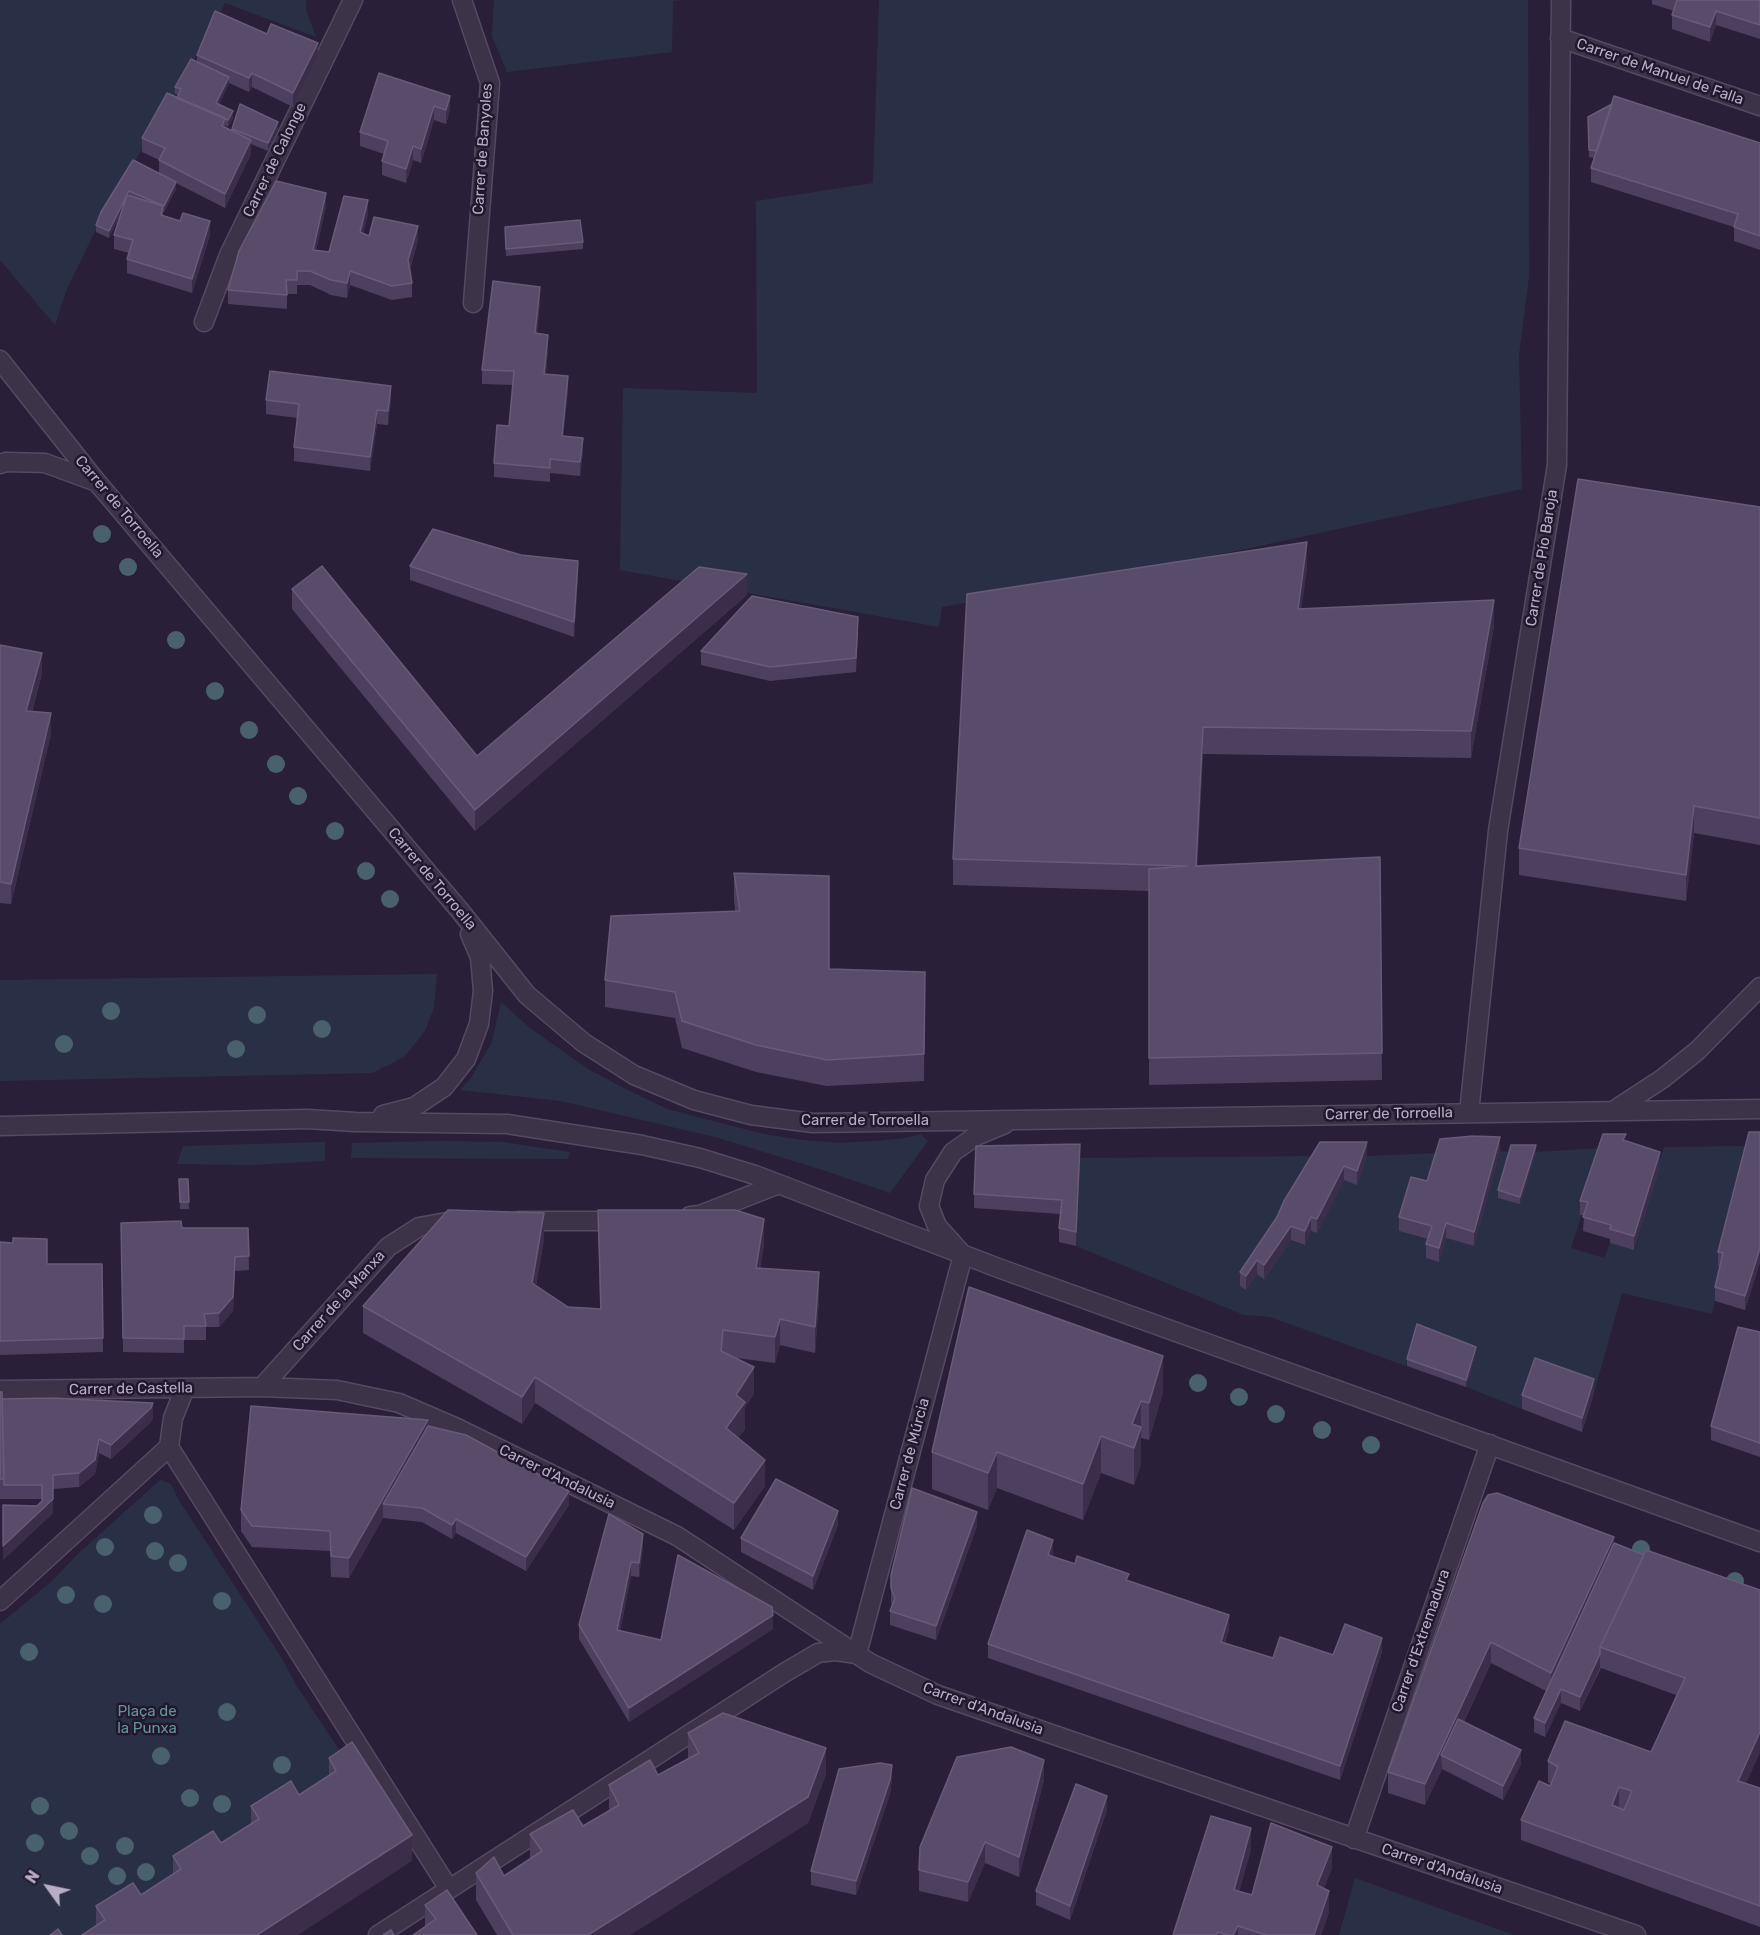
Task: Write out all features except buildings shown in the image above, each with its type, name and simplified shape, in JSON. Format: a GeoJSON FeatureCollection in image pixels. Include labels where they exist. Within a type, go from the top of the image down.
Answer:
{"type":"FeatureCollection","features":[{"type":"Feature","properties":{"kind":"street","name":"Carrer de Calonge"},"geometry":{"type":"LineString","coordinates":[[204,322],[229,255],[353,0]]}},
{"type":"Feature","properties":{"kind":"street","name":"Carrer de Banyoles"},"geometry":{"type":"LineString","coordinates":[[462,0],[490,83],[473,303]]}},
{"type":"Feature","properties":{"kind":"street","name":"Carrer de Pío Baroja"},"geometry":{"type":"LineString","coordinates":[[1469,1113],[1498,831],[1557,465],[1561,0]]}},
{"type":"Feature","properties":{"kind":"street","name":"Carrer de Manuel de Falla"},"geometry":{"type":"LineString","coordinates":[[1560,38],[1760,106]]}},
{"type":"Feature","properties":{"kind":"street","name":"Carrer de Torroella"},"geometry":{"type":"LineString","coordinates":[[0,360],[96,482],[461,912],[527,995],[584,1043],[634,1075],[694,1100],[751,1115],[813,1123],[1760,1109]]}},
{"type":"Feature","properties":{"kind":"street"},"geometry":{"type":"LineString","coordinates":[[0,464],[6,462],[45,463],[96,482]]}},
{"type":"Feature","properties":{"kind":"street"},"geometry":{"type":"LineString","coordinates":[[355,1122],[414,1107],[444,1087],[466,1059],[479,1024],[483,991],[480,957],[461,912]]}},
{"type":"Feature","properties":{"kind":"street"},"geometry":{"type":"LineString","coordinates":[[1612,1111],[1662,1079],[1697,1051],[1760,987]]}},
{"type":"Feature","properties":{"kind":"street"},"geometry":{"type":"LineString","coordinates":[[0,1126],[307,1119],[507,1124],[642,1145],[700,1158],[779,1184],[963,1255],[1760,1542]]}},
{"type":"Feature","properties":{"kind":"street","name":"Carrer de Torroella"},"geometry":{"type":"LineString","coordinates":[[963,1255],[937,1226],[929,1206],[935,1180],[953,1152],[976,1136],[1017,1119]]}},
{"type":"Feature","properties":{"kind":"street"},"geometry":{"type":"LineString","coordinates":[[669,1220],[700,1215],[779,1184]]}},
{"type":"Feature","properties":{"kind":"street","name":"Carrer de la Manxa"},"geometry":{"type":"LineString","coordinates":[[262,1387],[388,1247],[419,1227],[456,1220],[480,1220]]}},
{"type":"Feature","properties":{"kind":"street"},"geometry":{"type":"LineString","coordinates":[[504,1221],[636,1221]]}},
{"type":"Feature","properties":{"kind":"street","name":"Carrer de Múrcia"},"geometry":{"type":"LineString","coordinates":[[857,1654],[963,1255]]}},
{"type":"Feature","properties":{"kind":"street","name":"Carrer de Castella"},"geometry":{"type":"LineString","coordinates":[[0,1390],[262,1387]]}},
{"type":"Feature","properties":{"kind":"street","name":"Carrer d'Andalusia"},"geometry":{"type":"LineString","coordinates":[[262,1387],[337,1390],[399,1403],[457,1428],[677,1536],[870,1663],[938,1695],[1636,1935]]}},
{"type":"Feature","properties":{"kind":"street"},"geometry":{"type":"LineString","coordinates":[[0,1601],[169,1447],[173,1418],[185,1388]]}},
{"type":"Feature","properties":{"kind":"street","name":"Carrer d'Extremadura"},"geometry":{"type":"LineString","coordinates":[[1354,1839],[1491,1444]]}},
{"type":"Feature","properties":{"kind":"street"},"geometry":{"type":"LineString","coordinates":[[169,1447],[449,1889]]}},
{"type":"Feature","properties":{"kind":"street"},"geometry":{"type":"LineString","coordinates":[[378,1935],[818,1653],[835,1651],[857,1654]]}},
{"type":"Feature","properties":{"kind":"green space"},"geometry":{"type":"Polygon","coordinates":[[[0,0],[306,0],[306,10],[316,37],[225,3],[215,25],[101,219],[66,291],[55,325],[0,260],[0,0]]]}},
{"type":"Feature","properties":{"kind":"green space"},"geometry":{"type":"Polygon","coordinates":[[[494,0],[682,0],[673,1],[672,52],[507,72],[492,36],[494,0]]]}},
{"type":"Feature","properties":{"kind":"green space"},"geometry":{"type":"Polygon","coordinates":[[[879,0],[1528,0],[1529,276],[1519,355],[1522,489],[1241,550],[942,607],[939,627],[620,570],[623,388],[757,393],[756,201],[873,183],[879,0]]]}},
{"type":"Feature","properties":{"kind":"green space"},"geometry":{"type":"Polygon","coordinates":[[[437,974],[434,1008],[425,1031],[404,1057],[372,1073],[0,1081],[0,980],[437,974]]]}},
{"type":"Feature","properties":{"kind":"green space"},"geometry":{"type":"Polygon","coordinates":[[[501,1002],[530,1028],[588,1069],[667,1109],[764,1134],[802,1140],[839,1143],[905,1138],[920,1134],[928,1141],[890,1193],[715,1137],[561,1101],[460,1090],[471,1078],[492,1042],[501,1002]]]}},
{"type":"Feature","properties":{"kind":"green space"},"geometry":{"type":"Polygon","coordinates":[[[325,1142],[325,1161],[250,1165],[177,1164],[183,1146],[325,1142]]]}},
{"type":"Feature","properties":{"kind":"green space"},"geometry":{"type":"Polygon","coordinates":[[[502,1142],[570,1152],[568,1159],[351,1158],[352,1143],[502,1142]]]}},
{"type":"Feature","properties":{"kind":"green space"},"geometry":{"type":"Polygon","coordinates":[[[1749,1146],[1712,1314],[1622,1293],[1594,1393],[1536,1372],[1522,1409],[1466,1387],[1476,1354],[1417,1332],[1406,1366],[1270,1317],[1244,1315],[1076,1246],[1080,1158],[1320,1156],[1240,1285],[1246,1290],[1257,1274],[1264,1278],[1291,1240],[1305,1245],[1311,1231],[1317,1233],[1344,1180],[1357,1184],[1367,1156],[1440,1153],[1427,1195],[1399,1231],[1432,1240],[1446,1238],[1474,1246],[1500,1151],[1511,1152],[1520,1203],[1536,1152],[1603,1148],[1571,1248],[1604,1258],[1610,1243],[1635,1250],[1664,1147],[1749,1146]]]}},
{"type":"Feature","properties":{"kind":"green space","name":"Plaça de la Punxa"},"geometry":{"type":"Polygon","coordinates":[[[160,1480],[171,1484],[178,1499],[281,1657],[296,1685],[352,1769],[98,1935],[0,1935],[0,1624],[53,1580],[80,1552],[160,1480]]]}},
{"type":"Feature","properties":{"kind":"green space"},"geometry":{"type":"Polygon","coordinates":[[[1355,1878],[1514,1935],[1339,1935],[1355,1878]]]}}]}
